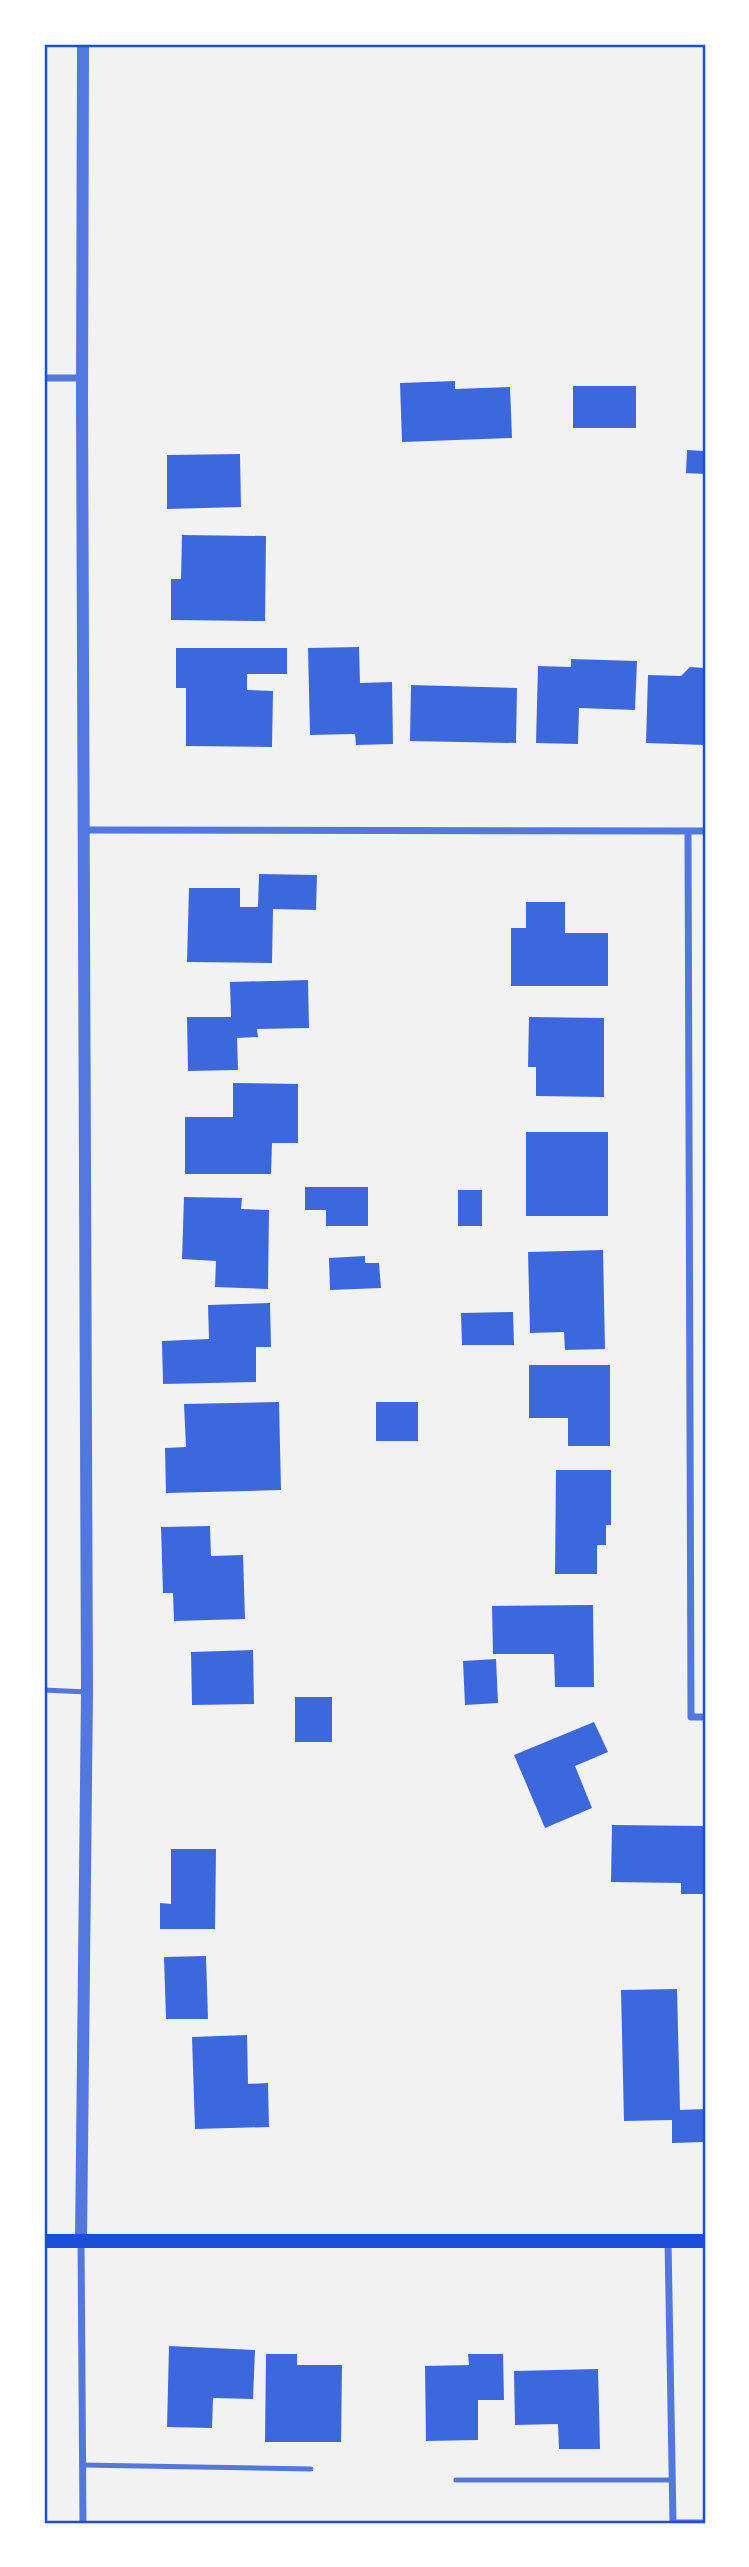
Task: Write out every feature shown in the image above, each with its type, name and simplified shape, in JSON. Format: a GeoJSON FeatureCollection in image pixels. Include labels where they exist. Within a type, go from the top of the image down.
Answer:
{"type":"FeatureCollection","features":[{"type":"Feature","properties":{"kind":"main road"},"geometry":{"type":"LineString","coordinates":[[44,2241],[705,2241]]}},
{"type":"Feature","properties":{"kind":"street"},"geometry":{"type":"LineString","coordinates":[[83,44],[87,1692],[81,2241],[83,2523]]}},
{"type":"Feature","properties":{"kind":"street"},"geometry":{"type":"LineString","coordinates":[[44,378],[82,378]]}},
{"type":"Feature","properties":{"kind":"street"},"geometry":{"type":"LineString","coordinates":[[86,830],[705,831]]}},
{"type":"Feature","properties":{"kind":"street"},"geometry":{"type":"LineString","coordinates":[[688,831],[691,1717],[705,1717]]}},
{"type":"Feature","properties":{"kind":"street"},"geometry":{"type":"LineString","coordinates":[[668,2241],[673,2522]]}},
{"type":"Feature","properties":{"kind":"lane"},"geometry":{"type":"LineString","coordinates":[[44,1690],[87,1692]]}},
{"type":"Feature","properties":{"kind":"lane"},"geometry":{"type":"LineString","coordinates":[[82,2465],[311,2469]]}},
{"type":"Feature","properties":{"kind":"lane"},"geometry":{"type":"LineString","coordinates":[[456,2480],[672,2480]]}},
{"type":"Feature","properties":{"kind":"lane"},"geometry":{"type":"LineString","coordinates":[[673,2522],[705,2522]]}},
{"type":"Feature","properties":{"kind":"building"},"geometry":{"type":"Polygon","coordinates":[[[455,381],[455,389],[510,387],[512,438],[402,442],[400,383],[455,381]]]}},
{"type":"Feature","properties":{"kind":"building"},"geometry":{"type":"Polygon","coordinates":[[[573,386],[636,386],[636,428],[573,428],[573,386]]]}},
{"type":"Feature","properties":{"kind":"building"},"geometry":{"type":"Polygon","coordinates":[[[687,450],[705,451],[705,474],[686,473],[687,450]]]}},
{"type":"Feature","properties":{"kind":"building"},"geometry":{"type":"Polygon","coordinates":[[[240,454],[241,507],[167,509],[167,455],[240,454]]]}},
{"type":"Feature","properties":{"kind":"building"},"geometry":{"type":"Polygon","coordinates":[[[182,535],[266,536],[265,621],[171,620],[171,579],[181,579],[182,535]]]}},
{"type":"Feature","properties":{"kind":"building"},"geometry":{"type":"Polygon","coordinates":[[[359,647],[360,683],[392,682],[393,744],[356,745],[355,734],[310,735],[308,648],[359,647]]]}},
{"type":"Feature","properties":{"kind":"building"},"geometry":{"type":"Polygon","coordinates":[[[176,648],[287,648],[287,674],[247,674],[247,690],[273,691],[272,747],[186,746],[186,688],[176,688],[176,648]]]}},
{"type":"Feature","properties":{"kind":"building"},"geometry":{"type":"Polygon","coordinates":[[[571,659],[637,661],[635,710],[579,708],[578,744],[536,743],[538,666],[571,667],[571,659]]]}},
{"type":"Feature","properties":{"kind":"building"},"geometry":{"type":"Polygon","coordinates":[[[690,667],[705,668],[705,745],[646,743],[648,675],[681,676],[690,667]]]}},
{"type":"Feature","properties":{"kind":"building"},"geometry":{"type":"Polygon","coordinates":[[[411,685],[517,688],[516,743],[410,741],[411,685]]]}},
{"type":"Feature","properties":{"kind":"building"},"geometry":{"type":"Polygon","coordinates":[[[259,874],[317,875],[316,910],[273,909],[272,963],[187,962],[189,888],[240,888],[240,907],[258,907],[259,874]]]}},
{"type":"Feature","properties":{"kind":"building"},"geometry":{"type":"Polygon","coordinates":[[[526,902],[565,902],[565,933],[608,933],[608,986],[511,986],[511,928],[526,928],[526,902]]]}},
{"type":"Feature","properties":{"kind":"building"},"geometry":{"type":"Polygon","coordinates":[[[308,980],[309,1028],[257,1029],[258,1037],[237,1038],[238,1070],[188,1071],[187,1017],[231,1017],[230,982],[308,980]]]}},
{"type":"Feature","properties":{"kind":"building"},"geometry":{"type":"Polygon","coordinates":[[[529,1017],[604,1018],[604,1097],[536,1096],[536,1067],[528,1067],[529,1017]]]}},
{"type":"Feature","properties":{"kind":"building"},"geometry":{"type":"Polygon","coordinates":[[[233,1083],[298,1084],[298,1143],[272,1143],[271,1174],[185,1174],[185,1117],[233,1117],[233,1083]]]}},
{"type":"Feature","properties":{"kind":"building"},"geometry":{"type":"Polygon","coordinates":[[[526,1132],[608,1132],[608,1216],[526,1216],[526,1132]]]}},
{"type":"Feature","properties":{"kind":"building"},"geometry":{"type":"Polygon","coordinates":[[[305,1187],[368,1187],[368,1226],[326,1226],[326,1210],[305,1210],[305,1187]]]}},
{"type":"Feature","properties":{"kind":"building"},"geometry":{"type":"Polygon","coordinates":[[[458,1190],[482,1190],[482,1226],[458,1226],[458,1190]]]}},
{"type":"Feature","properties":{"kind":"building"},"geometry":{"type":"Polygon","coordinates":[[[184,1197],[242,1198],[241,1209],[269,1210],[268,1289],[215,1287],[216,1261],[182,1259],[184,1197]]]}},
{"type":"Feature","properties":{"kind":"building"},"geometry":{"type":"Polygon","coordinates":[[[603,1250],[605,1349],[565,1350],[564,1332],[530,1333],[528,1252],[603,1250]]]}},
{"type":"Feature","properties":{"kind":"building"},"geometry":{"type":"Polygon","coordinates":[[[365,1256],[365,1263],[379,1263],[381,1288],[330,1290],[329,1258],[365,1256]]]}},
{"type":"Feature","properties":{"kind":"building"},"geometry":{"type":"Polygon","coordinates":[[[270,1303],[271,1347],[256,1347],[256,1382],[163,1384],[162,1341],[209,1339],[208,1305],[270,1303]]]}},
{"type":"Feature","properties":{"kind":"building"},"geometry":{"type":"Polygon","coordinates":[[[513,1312],[514,1345],[462,1345],[461,1313],[513,1312]]]}},
{"type":"Feature","properties":{"kind":"building"},"geometry":{"type":"Polygon","coordinates":[[[529,1365],[610,1365],[610,1446],[568,1446],[568,1418],[529,1418],[529,1365]]]}},
{"type":"Feature","properties":{"kind":"building"},"geometry":{"type":"Polygon","coordinates":[[[279,1402],[281,1490],[166,1493],[165,1448],[186,1447],[184,1404],[279,1402]]]}},
{"type":"Feature","properties":{"kind":"building"},"geometry":{"type":"Polygon","coordinates":[[[376,1402],[418,1402],[418,1441],[376,1441],[376,1402]]]}},
{"type":"Feature","properties":{"kind":"building"},"geometry":{"type":"Polygon","coordinates":[[[556,1470],[611,1470],[611,1525],[606,1525],[606,1545],[597,1545],[597,1574],[555,1574],[556,1470]]]}},
{"type":"Feature","properties":{"kind":"building"},"geometry":{"type":"Polygon","coordinates":[[[210,1526],[211,1556],[243,1555],[245,1619],[174,1621],[173,1593],[163,1593],[161,1527],[210,1526]]]}},
{"type":"Feature","properties":{"kind":"building"},"geometry":{"type":"Polygon","coordinates":[[[593,1605],[594,1687],[555,1687],[554,1654],[493,1654],[492,1606],[593,1605]]]}},
{"type":"Feature","properties":{"kind":"building"},"geometry":{"type":"Polygon","coordinates":[[[253,1650],[254,1704],[192,1705],[191,1652],[253,1650]]]}},
{"type":"Feature","properties":{"kind":"building"},"geometry":{"type":"Polygon","coordinates":[[[496,1659],[498,1703],[465,1705],[463,1661],[496,1659]]]}},
{"type":"Feature","properties":{"kind":"building"},"geometry":{"type":"Polygon","coordinates":[[[295,1697],[332,1697],[332,1742],[295,1742],[295,1697]]]}},
{"type":"Feature","properties":{"kind":"building"},"geometry":{"type":"Polygon","coordinates":[[[594,1722],[608,1752],[575,1766],[592,1808],[545,1828],[514,1755],[594,1722]]]}},
{"type":"Feature","properties":{"kind":"building"},"geometry":{"type":"Polygon","coordinates":[[[612,1825],[705,1826],[705,1894],[681,1894],[681,1883],[611,1882],[612,1825]]]}},
{"type":"Feature","properties":{"kind":"building"},"geometry":{"type":"Polygon","coordinates":[[[171,1849],[216,1849],[215,1929],[160,1929],[160,1903],[171,1904],[171,1849]]]}},
{"type":"Feature","properties":{"kind":"building"},"geometry":{"type":"Polygon","coordinates":[[[206,1956],[208,2019],[166,2019],[164,1957],[206,1956]]]}},
{"type":"Feature","properties":{"kind":"building"},"geometry":{"type":"Polygon","coordinates":[[[677,1989],[680,2110],[705,2109],[705,2142],[672,2143],[672,2120],[624,2121],[621,1990],[677,1989]]]}},
{"type":"Feature","properties":{"kind":"building"},"geometry":{"type":"Polygon","coordinates":[[[247,2035],[248,2084],[268,2083],[269,2127],[195,2129],[192,2037],[247,2035]]]}},
{"type":"Feature","properties":{"kind":"building"},"geometry":{"type":"Polygon","coordinates":[[[169,2346],[255,2350],[253,2399],[213,2398],[212,2428],[167,2427],[169,2346]]]}},
{"type":"Feature","properties":{"kind":"building"},"geometry":{"type":"Polygon","coordinates":[[[266,2354],[297,2354],[297,2365],[342,2365],[341,2442],[265,2442],[266,2354]]]}},
{"type":"Feature","properties":{"kind":"building"},"geometry":{"type":"Polygon","coordinates":[[[468,2354],[503,2354],[504,2400],[478,2400],[478,2440],[426,2441],[425,2366],[469,2365],[468,2354]]]}},
{"type":"Feature","properties":{"kind":"building"},"geometry":{"type":"Polygon","coordinates":[[[598,2369],[600,2449],[559,2449],[558,2424],[515,2425],[514,2371],[598,2369]]]}}]}
